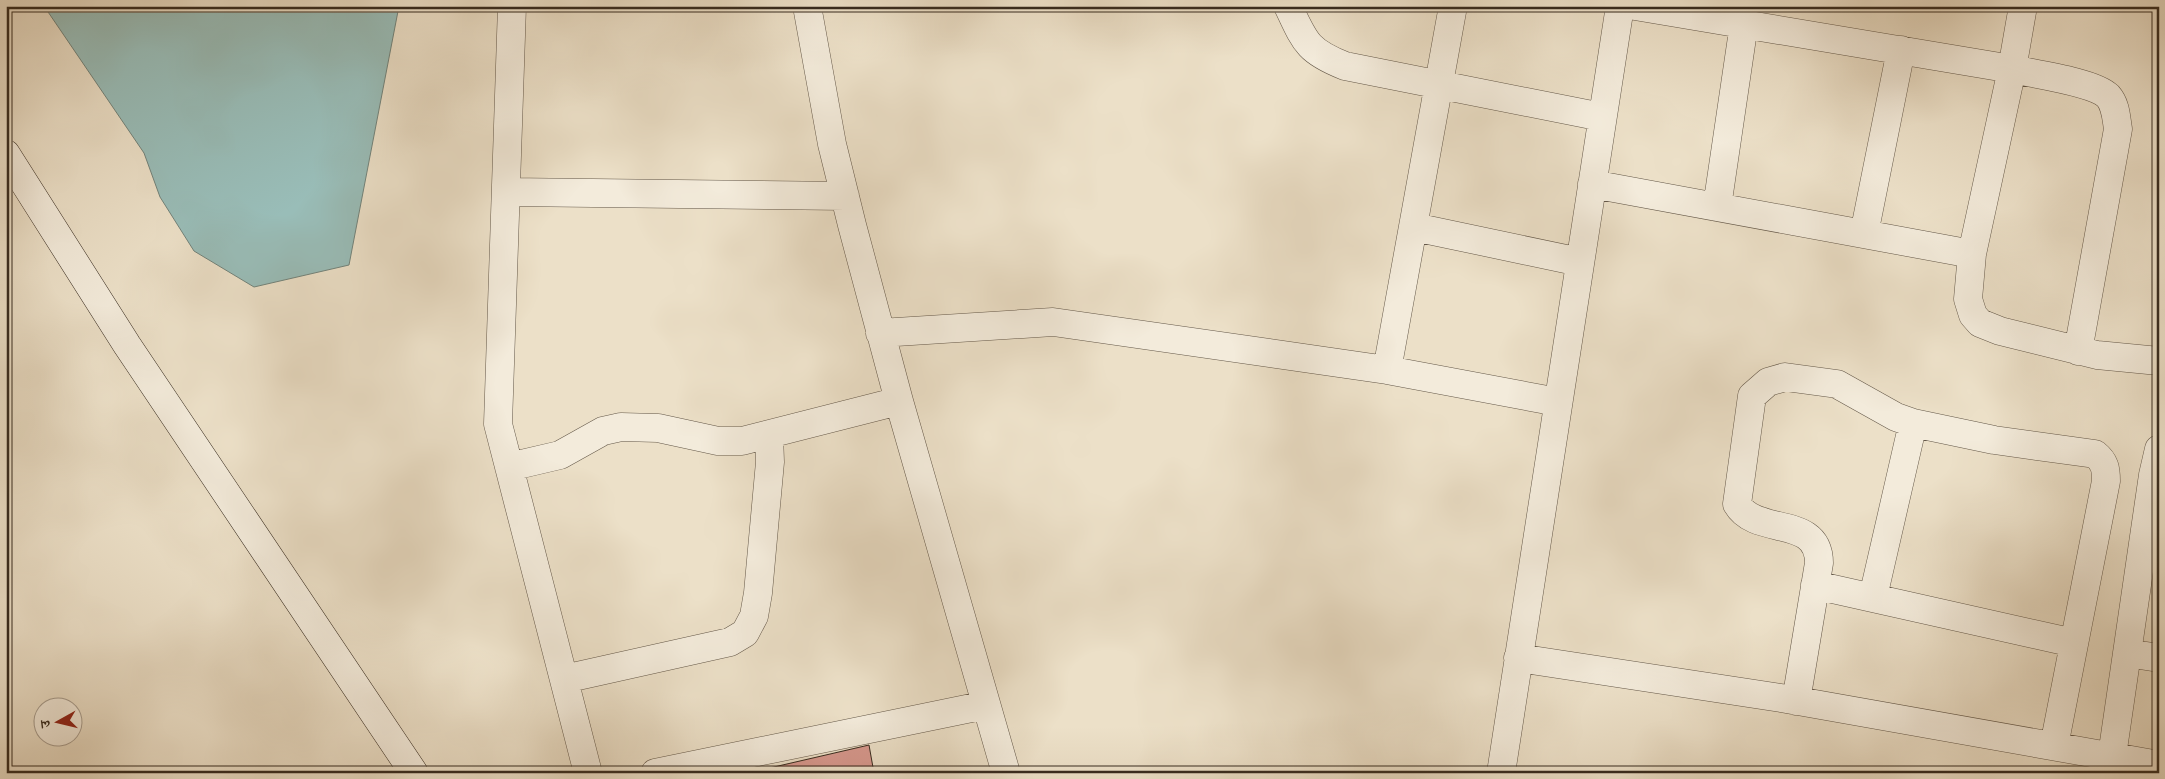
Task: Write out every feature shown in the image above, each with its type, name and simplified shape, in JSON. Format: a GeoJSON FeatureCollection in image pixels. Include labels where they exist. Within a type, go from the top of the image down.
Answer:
{"type":"FeatureCollection","features":[{"type":"Feature","properties":{"kind":"street"},"geometry":{"type":"LineString","coordinates":[[512,6],[498,424],[588,773]]}},
{"type":"Feature","properties":{"kind":"street"},"geometry":{"type":"LineString","coordinates":[[807,6],[832,144],[880,333],[1006,773]]}},
{"type":"Feature","properties":{"kind":"street"},"geometry":{"type":"LineString","coordinates":[[1288,6],[1311,49],[1327,59],[1345,66],[1602,117]]}},
{"type":"Feature","properties":{"kind":"street"},"geometry":{"type":"LineString","coordinates":[[1387,370],[1452,6]]}},
{"type":"Feature","properties":{"kind":"street"},"geometry":{"type":"LineString","coordinates":[[1501,773],[1620,6]]}},
{"type":"Feature","properties":{"kind":"street"},"geometry":{"type":"LineString","coordinates":[[1635,6],[2012,69],[2096,88],[2108,97],[2115,109],[2118,129],[2078,350]]}},
{"type":"Feature","properties":{"kind":"street"},"geometry":{"type":"LineString","coordinates":[[2023,6],[2012,69],[1972,254],[1968,300],[1973,314],[1980,323],[2000,331],[2097,355],[2159,361]]}},
{"type":"Feature","properties":{"kind":"street"},"geometry":{"type":"LineString","coordinates":[[1717,207],[1744,24]]}},
{"type":"Feature","properties":{"kind":"street"},"geometry":{"type":"LineString","coordinates":[[1864,234],[1901,50]]}},
{"type":"Feature","properties":{"kind":"street"},"geometry":{"type":"LineString","coordinates":[[6,154],[127,345],[414,773]]}},
{"type":"Feature","properties":{"kind":"street"},"geometry":{"type":"LineString","coordinates":[[1592,184],[1972,254]]}},
{"type":"Feature","properties":{"kind":"street"},"geometry":{"type":"LineString","coordinates":[[506,192],[845,196]]}},
{"type":"Feature","properties":{"kind":"street"},"geometry":{"type":"LineString","coordinates":[[1414,227],[1580,262]]}},
{"type":"Feature","properties":{"kind":"street"},"geometry":{"type":"LineString","coordinates":[[880,333],[1052,322],[1387,370],[1558,402]]}},
{"type":"Feature","properties":{"kind":"street"},"geometry":{"type":"LineString","coordinates":[[1796,701],[1819,552],[1811,539],[1801,532],[1753,520],[1742,513],[1736,504],[1752,396],[1768,382],[1785,377],[1837,384],[1896,417],[1913,423],[1994,440],[2095,454],[2103,461],[2106,468],[2106,481],[2054,746]]}},
{"type":"Feature","properties":{"kind":"street"},"geometry":{"type":"LineString","coordinates":[[509,467],[560,454],[603,431],[621,427],[658,428],[718,441],[742,441],[899,401]]}},
{"type":"Feature","properties":{"kind":"street"},"geometry":{"type":"LineString","coordinates":[[1873,597],[1913,423]]}},
{"type":"Feature","properties":{"kind":"street"},"geometry":{"type":"LineString","coordinates":[[564,679],[730,642],[745,633],[754,616],[758,593],[770,462],[768,435]]}},
{"type":"Feature","properties":{"kind":"street"},"geometry":{"type":"LineString","coordinates":[[2096,760],[2127,653],[2149,563],[2159,449]]}},
{"type":"Feature","properties":{"kind":"street"},"geometry":{"type":"LineString","coordinates":[[1815,585],[2074,643]]}},
{"type":"Feature","properties":{"kind":"street"},"geometry":{"type":"LineString","coordinates":[[2127,653],[2159,658]]}},
{"type":"Feature","properties":{"kind":"street"},"geometry":{"type":"LineString","coordinates":[[1518,658],[1796,701],[2054,746],[2096,760],[2159,765]]}},
{"type":"Feature","properties":{"kind":"street"},"geometry":{"type":"LineString","coordinates":[[655,773],[986,705]]}},
{"type":"Feature","properties":{"kind":"water"},"geometry":{"type":"Polygon","coordinates":[[[44,6],[399,6],[349,265],[254,287],[194,251],[160,197],[144,153],[44,6]]]}},
{"type":"Feature","properties":{"kind":"building"},"geometry":{"type":"Polygon","coordinates":[[[869,745],[874,773],[748,773],[869,745]]]}}]}
